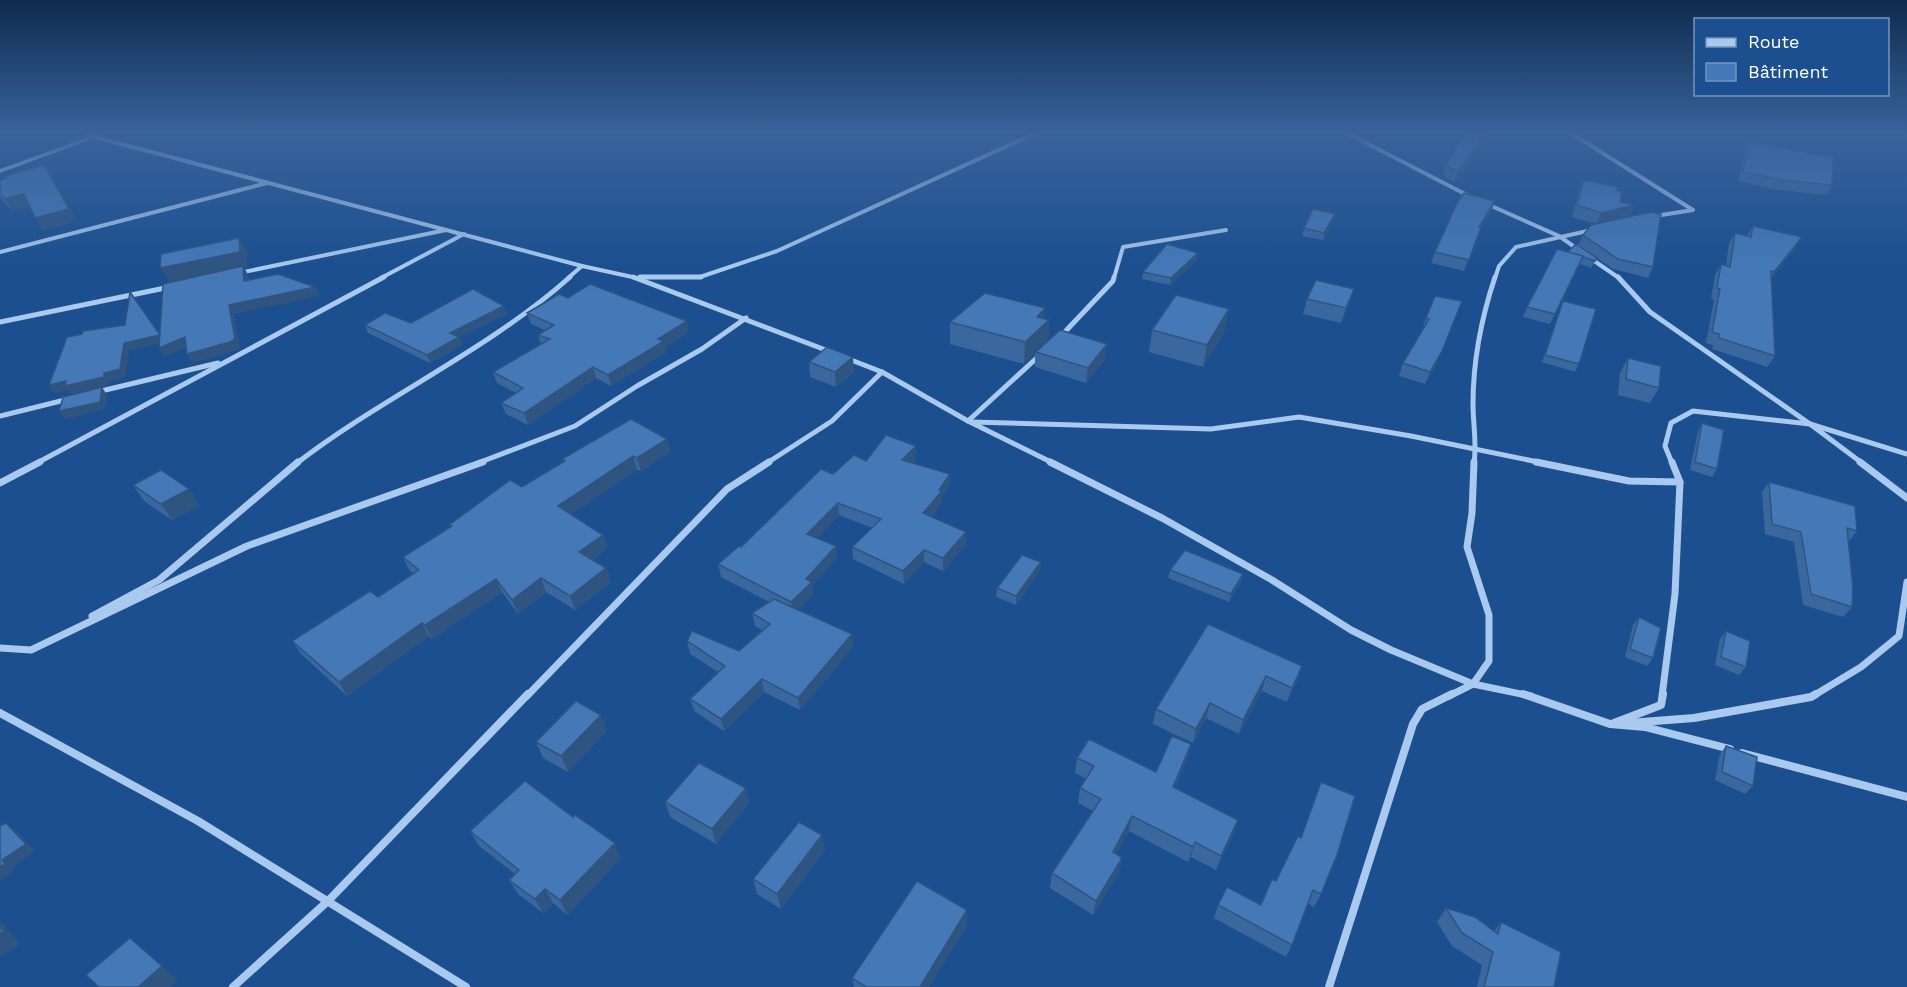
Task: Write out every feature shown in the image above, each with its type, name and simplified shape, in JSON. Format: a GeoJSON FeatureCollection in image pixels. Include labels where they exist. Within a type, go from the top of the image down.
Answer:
{"type":"FeatureCollection","features":[{"type":"Feature","properties":{"kind":"street"},"geometry":{"type":"LineString","coordinates":[[246,176],[582,266],[634,277],[882,372],[968,421],[1162,518],[1272,580],[1351,630],[1391,650],[1473,684],[1532,696],[1610,724],[1646,727],[1907,797]]}},
{"type":"Feature","properties":{"kind":"street"},"geometry":{"type":"LineString","coordinates":[[634,277],[700,278],[777,251],[941,176]]}},
{"type":"Feature","properties":{"kind":"street"},"geometry":{"type":"LineString","coordinates":[[1430,176],[1471,197]]}},
{"type":"Feature","properties":{"kind":"street"},"geometry":{"type":"LineString","coordinates":[[1639,176],[1693,210],[1643,218]]}},
{"type":"Feature","properties":{"kind":"street"},"geometry":{"type":"LineString","coordinates":[[0,252],[269,182]]}},
{"type":"Feature","properties":{"kind":"street"},"geometry":{"type":"LineString","coordinates":[[1481,202],[1559,236],[1618,277],[1650,312],[1810,424],[1907,498]]}},
{"type":"Feature","properties":{"kind":"street"},"geometry":{"type":"LineString","coordinates":[[1329,987],[1413,724],[1422,709],[1473,684],[1489,661],[1489,615],[1467,547],[1472,513],[1472,474],[1476,449],[1473,405],[1474,373],[1489,295],[1499,266],[1516,247],[1601,228]]}},
{"type":"Feature","properties":{"kind":"street"},"geometry":{"type":"LineString","coordinates":[[229,275],[449,229]]}},
{"type":"Feature","properties":{"kind":"street"},"geometry":{"type":"LineString","coordinates":[[1053,344],[1113,280],[1123,247],[1226,230]]}},
{"type":"Feature","properties":{"kind":"street"},"geometry":{"type":"LineString","coordinates":[[0,483],[465,233]]}},
{"type":"Feature","properties":{"kind":"street"},"geometry":{"type":"LineString","coordinates":[[31,650],[165,576],[304,458],[365,415],[426,380],[521,319],[560,288],[582,266]]}},
{"type":"Feature","properties":{"kind":"street"},"geometry":{"type":"LineString","coordinates":[[0,322],[183,285]]}},
{"type":"Feature","properties":{"kind":"street"},"geometry":{"type":"LineString","coordinates":[[0,648],[31,650],[247,546],[510,452],[574,426],[637,386],[702,349],[746,318]]}},
{"type":"Feature","properties":{"kind":"street"},"geometry":{"type":"LineString","coordinates":[[968,421],[1044,352]]}},
{"type":"Feature","properties":{"kind":"street"},"geometry":{"type":"LineString","coordinates":[[91,394],[226,362]]}},
{"type":"Feature","properties":{"kind":"street"},"geometry":{"type":"LineString","coordinates":[[233,987],[328,902],[727,489],[832,421],[882,372]]}},
{"type":"Feature","properties":{"kind":"street"},"geometry":{"type":"LineString","coordinates":[[0,416],[79,397]]}},
{"type":"Feature","properties":{"kind":"street"},"geometry":{"type":"LineString","coordinates":[[1610,724],[1661,705],[1670,653],[1680,521],[1680,482],[1665,446],[1671,423],[1693,411],[1810,424],[1907,454]]}},
{"type":"Feature","properties":{"kind":"street"},"geometry":{"type":"LineString","coordinates":[[968,421],[1211,429],[1299,417],[1476,449],[1629,481],[1680,482]]}},
{"type":"Feature","properties":{"kind":"street"},"geometry":{"type":"LineString","coordinates":[[1610,724],[1695,718],[1811,697],[1861,667],[1899,636],[1907,582]]}},
{"type":"Feature","properties":{"kind":"street"},"geometry":{"type":"LineString","coordinates":[[0,713],[198,821],[466,987]]}},
{"type":"Feature","properties":{"kind":"building"},"geometry":{"type":"Polygon","coordinates":[[[5,176],[50,176],[69,209],[35,218],[24,194],[5,199],[0,194],[0,180],[7,178],[5,176]]]}},
{"type":"Feature","properties":{"kind":"building"},"geometry":{"type":"Polygon","coordinates":[[[1763,176],[1832,176],[1832,185],[1763,176]]]}},
{"type":"Feature","properties":{"kind":"building"},"geometry":{"type":"Polygon","coordinates":[[[1584,180],[1618,187],[1617,191],[1622,192],[1620,202],[1634,205],[1602,213],[1577,205],[1584,180]]]}},
{"type":"Feature","properties":{"kind":"building"},"geometry":{"type":"Polygon","coordinates":[[[1464,193],[1495,201],[1479,227],[1481,227],[1469,260],[1435,252],[1457,203],[1464,193]]]}},
{"type":"Feature","properties":{"kind":"building"},"geometry":{"type":"Polygon","coordinates":[[[1313,209],[1335,214],[1324,233],[1304,228],[1313,209]]]}},
{"type":"Feature","properties":{"kind":"building"},"geometry":{"type":"Polygon","coordinates":[[[1651,212],[1661,214],[1653,267],[1618,259],[1583,235],[1591,225],[1651,212]]]}},
{"type":"Feature","properties":{"kind":"building"},"geometry":{"type":"Polygon","coordinates":[[[1753,226],[1802,237],[1774,272],[1771,271],[1775,356],[1719,338],[1719,334],[1712,332],[1720,289],[1717,288],[1721,264],[1730,267],[1735,233],[1751,237],[1753,226]]]}},
{"type":"Feature","properties":{"kind":"building"},"geometry":{"type":"Polygon","coordinates":[[[239,238],[240,252],[160,268],[161,254],[239,238]]]}},
{"type":"Feature","properties":{"kind":"building"},"geometry":{"type":"Polygon","coordinates":[[[1167,244],[1198,253],[1171,278],[1143,272],[1167,244]]]}},
{"type":"Feature","properties":{"kind":"building"},"geometry":{"type":"Polygon","coordinates":[[[1576,244],[1597,258],[1595,261],[1568,252],[1576,244]]]}},
{"type":"Feature","properties":{"kind":"building"},"geometry":{"type":"Polygon","coordinates":[[[1557,249],[1583,256],[1555,314],[1527,307],[1557,249]]]}},
{"type":"Feature","properties":{"kind":"building"},"geometry":{"type":"Polygon","coordinates":[[[243,266],[244,281],[278,274],[315,287],[229,305],[235,339],[230,342],[187,354],[185,337],[159,348],[163,284],[243,266]]]}},
{"type":"Feature","properties":{"kind":"building"},"geometry":{"type":"Polygon","coordinates":[[[1316,280],[1354,289],[1346,308],[1307,299],[1316,280]]]}},
{"type":"Feature","properties":{"kind":"building"},"geometry":{"type":"Polygon","coordinates":[[[590,284],[687,321],[658,339],[664,341],[608,375],[593,367],[524,413],[501,403],[523,388],[493,372],[550,339],[538,335],[554,325],[527,313],[559,294],[568,298],[590,284]]]}},
{"type":"Feature","properties":{"kind":"building"},"geometry":{"type":"Polygon","coordinates":[[[473,289],[504,306],[450,333],[459,337],[427,355],[365,325],[385,313],[411,323],[473,289]]]}},
{"type":"Feature","properties":{"kind":"building"},"geometry":{"type":"Polygon","coordinates":[[[130,292],[160,335],[124,343],[120,369],[104,373],[104,377],[65,386],[66,381],[49,385],[67,337],[82,334],[83,331],[125,325],[130,292]]]}},
{"type":"Feature","properties":{"kind":"building"},"geometry":{"type":"Polygon","coordinates":[[[985,293],[1045,308],[1037,317],[1049,320],[1025,342],[950,322],[985,293]]]}},
{"type":"Feature","properties":{"kind":"building"},"geometry":{"type":"Polygon","coordinates":[[[1176,295],[1229,309],[1207,345],[1152,330],[1176,295]]]}},
{"type":"Feature","properties":{"kind":"building"},"geometry":{"type":"Polygon","coordinates":[[[1435,296],[1462,301],[1442,351],[1430,372],[1403,363],[1429,319],[1426,318],[1435,296]]]}},
{"type":"Feature","properties":{"kind":"building"},"geometry":{"type":"Polygon","coordinates":[[[1563,301],[1596,309],[1579,364],[1545,355],[1563,301]]]}},
{"type":"Feature","properties":{"kind":"building"},"geometry":{"type":"Polygon","coordinates":[[[1060,330],[1107,344],[1088,368],[1036,352],[1060,330]]]}},
{"type":"Feature","properties":{"kind":"building"},"geometry":{"type":"Polygon","coordinates":[[[827,347],[853,357],[835,372],[809,362],[827,347]]]}},
{"type":"Feature","properties":{"kind":"building"},"geometry":{"type":"Polygon","coordinates":[[[1628,358],[1661,366],[1659,388],[1626,379],[1628,358]]]}},
{"type":"Feature","properties":{"kind":"building"},"geometry":{"type":"Polygon","coordinates":[[[102,387],[100,402],[59,411],[63,397],[102,387]]]}},
{"type":"Feature","properties":{"kind":"building"},"geometry":{"type":"Polygon","coordinates":[[[631,419],[667,439],[637,458],[633,456],[558,506],[603,535],[579,552],[606,568],[570,596],[541,578],[512,600],[496,579],[425,625],[422,623],[339,682],[292,641],[370,591],[378,597],[419,570],[403,557],[452,526],[449,525],[510,480],[522,487],[565,461],[562,459],[631,419]]]}},
{"type":"Feature","properties":{"kind":"building"},"geometry":{"type":"Polygon","coordinates":[[[1702,423],[1724,430],[1717,469],[1695,462],[1702,423]]]}},
{"type":"Feature","properties":{"kind":"building"},"geometry":{"type":"Polygon","coordinates":[[[886,435],[916,446],[902,460],[950,474],[939,490],[942,491],[923,513],[966,532],[943,558],[924,550],[903,571],[852,547],[881,519],[838,503],[807,534],[836,546],[806,579],[812,582],[791,602],[718,564],[739,546],[741,547],[821,469],[833,474],[854,455],[866,461],[886,435]]]}},
{"type":"Feature","properties":{"kind":"building"},"geometry":{"type":"Polygon","coordinates":[[[161,470],[189,489],[161,504],[133,485],[161,470]]]}},
{"type":"Feature","properties":{"kind":"building"},"geometry":{"type":"Polygon","coordinates":[[[1769,482],[1855,506],[1857,531],[1847,528],[1853,588],[1852,607],[1811,594],[1801,532],[1772,524],[1769,482]]]}},
{"type":"Feature","properties":{"kind":"building"},"geometry":{"type":"Polygon","coordinates":[[[1185,550],[1243,574],[1231,594],[1170,570],[1185,550]]]}},
{"type":"Feature","properties":{"kind":"building"},"geometry":{"type":"Polygon","coordinates":[[[1022,555],[1041,562],[1016,596],[997,588],[1022,555]]]}},
{"type":"Feature","properties":{"kind":"building"},"geometry":{"type":"Polygon","coordinates":[[[774,599],[852,634],[798,698],[762,679],[721,719],[690,699],[725,666],[687,641],[692,631],[739,651],[770,624],[752,613],[774,599]]]}},
{"type":"Feature","properties":{"kind":"building"},"geometry":{"type":"Polygon","coordinates":[[[1639,617],[1661,628],[1653,658],[1630,649],[1639,617]]]}},
{"type":"Feature","properties":{"kind":"building"},"geometry":{"type":"Polygon","coordinates":[[[1208,624],[1302,666],[1292,688],[1266,676],[1243,720],[1210,703],[1196,729],[1156,709],[1208,624]]]}},
{"type":"Feature","properties":{"kind":"building"},"geometry":{"type":"Polygon","coordinates":[[[1726,631],[1750,641],[1746,667],[1721,657],[1726,631]]]}},
{"type":"Feature","properties":{"kind":"building"},"geometry":{"type":"Polygon","coordinates":[[[576,701],[601,715],[561,756],[536,742],[576,701]]]}},
{"type":"Feature","properties":{"kind":"building"},"geometry":{"type":"Polygon","coordinates":[[[1172,736],[1191,744],[1173,787],[1238,820],[1221,856],[1195,842],[1193,847],[1132,816],[1113,852],[1122,858],[1096,901],[1052,873],[1101,799],[1080,788],[1094,766],[1077,758],[1089,739],[1156,772],[1172,736]]]}},
{"type":"Feature","properties":{"kind":"building"},"geometry":{"type":"Polygon","coordinates":[[[1726,746],[1757,757],[1753,786],[1722,772],[1726,746]]]}},
{"type":"Feature","properties":{"kind":"building"},"geometry":{"type":"Polygon","coordinates":[[[699,763],[746,788],[712,829],[665,802],[699,763]]]}},
{"type":"Feature","properties":{"kind":"building"},"geometry":{"type":"Polygon","coordinates":[[[525,781],[573,817],[575,815],[615,843],[560,900],[545,889],[535,899],[509,880],[519,870],[470,831],[525,781]]]}},
{"type":"Feature","properties":{"kind":"building"},"geometry":{"type":"Polygon","coordinates":[[[1321,782],[1355,796],[1337,855],[1321,894],[1313,890],[1292,945],[1218,905],[1227,887],[1261,905],[1272,879],[1276,881],[1298,836],[1301,838],[1321,782]]]}},
{"type":"Feature","properties":{"kind":"building"},"geometry":{"type":"Polygon","coordinates":[[[799,822],[822,835],[777,894],[753,879],[799,822]]]}},
{"type":"Feature","properties":{"kind":"building"},"geometry":{"type":"Polygon","coordinates":[[[6,823],[26,844],[2,860],[5,864],[0,867],[0,826],[6,823]]]}},
{"type":"Feature","properties":{"kind":"building"},"geometry":{"type":"Polygon","coordinates":[[[917,881],[967,910],[920,987],[866,987],[852,978],[917,881]]]}},
{"type":"Feature","properties":{"kind":"building"},"geometry":{"type":"Polygon","coordinates":[[[1446,908],[1475,917],[1498,934],[1501,922],[1561,952],[1554,987],[1484,987],[1493,952],[1462,933],[1446,908]]]}},
{"type":"Feature","properties":{"kind":"building"},"geometry":{"type":"Polygon","coordinates":[[[130,938],[162,966],[138,987],[99,987],[86,975],[130,938]]]}}]}
